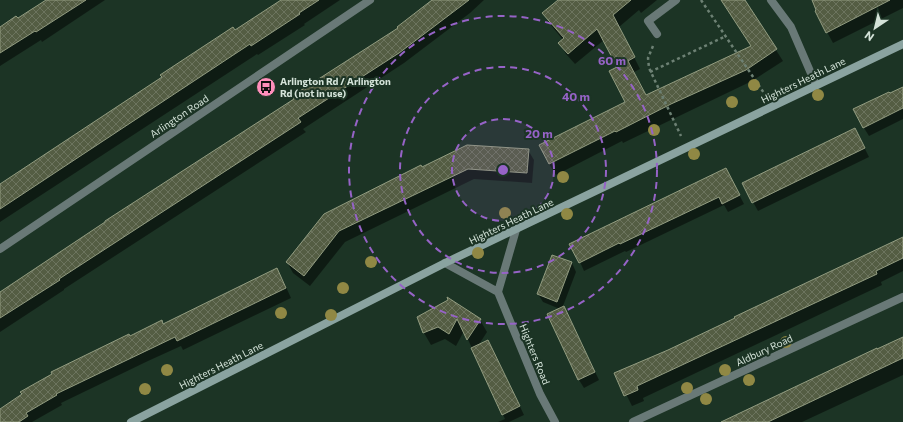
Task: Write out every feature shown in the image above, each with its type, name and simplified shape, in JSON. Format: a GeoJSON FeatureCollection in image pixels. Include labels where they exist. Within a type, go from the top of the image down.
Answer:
{"type":"FeatureCollection","features":[{"type":"Feature","properties":{"kind":"street","name":"Arlington Road"},"geometry":{"type":"LineString","coordinates":[[0,249],[370,0]]}},
{"type":"Feature","properties":{"kind":"street"},"geometry":{"type":"LineString","coordinates":[[657,34],[648,21],[676,0]]}},
{"type":"Feature","properties":{"kind":"street"},"geometry":{"type":"LineString","coordinates":[[771,0],[791,27],[816,85]]}},
{"type":"Feature","properties":{"kind":"street","name":"Highters Heath Lane"},"geometry":{"type":"LineString","coordinates":[[131,422],[445,264],[903,44]]}},
{"type":"Feature","properties":{"kind":"street"},"geometry":{"type":"LineString","coordinates":[[445,264],[498,292],[516,230]]}},
{"type":"Feature","properties":{"kind":"street","name":"Highters Road"},"geometry":{"type":"LineString","coordinates":[[498,292],[540,394],[555,422]]}},
{"type":"Feature","properties":{"kind":"street","name":"Aldbury Road"},"geometry":{"type":"LineString","coordinates":[[633,422],[903,297]]}},
{"type":"Feature","properties":{"kind":"path"},"geometry":{"type":"LineString","coordinates":[[701,0],[773,106]]}},
{"type":"Feature","properties":{"kind":"path"},"geometry":{"type":"LineString","coordinates":[[657,34],[648,58],[650,72],[687,147]]}},
{"type":"Feature","properties":{"kind":"path"},"geometry":{"type":"LineString","coordinates":[[650,72],[726,36]]}},
{"type":"Feature","properties":{"kind":"building"},"geometry":{"type":"Polygon","coordinates":[[[46,0],[86,0],[0,53],[0,27],[16,16],[18,18],[46,0]]]}},
{"type":"Feature","properties":{"kind":"building"},"geometry":{"type":"Polygon","coordinates":[[[281,0],[319,0],[299,13],[300,14],[251,46],[250,44],[0,209],[0,184],[162,77],[160,75],[233,27],[235,30],[281,0]]]}},
{"type":"Feature","properties":{"kind":"building"},"geometry":{"type":"Polygon","coordinates":[[[432,0],[469,0],[399,53],[298,118],[301,122],[0,318],[0,292],[105,221],[294,99],[292,96],[398,28],[397,27],[432,0]]]}},
{"type":"Feature","properties":{"kind":"building"},"geometry":{"type":"Polygon","coordinates":[[[558,0],[631,0],[613,15],[635,57],[628,61],[646,95],[751,46],[721,0],[745,0],[777,49],[746,70],[671,104],[549,164],[539,145],[625,102],[609,71],[617,67],[597,29],[568,54],[558,43],[564,38],[542,13],[558,0]]]}},
{"type":"Feature","properties":{"kind":"building"},"geometry":{"type":"Polygon","coordinates":[[[812,0],[890,0],[826,33],[815,11],[816,10],[812,0]]]}},
{"type":"Feature","properties":{"kind":"building"},"geometry":{"type":"Polygon","coordinates":[[[903,87],[903,108],[863,128],[853,109],[903,87]]]}},
{"type":"Feature","properties":{"kind":"building"},"geometry":{"type":"Polygon","coordinates":[[[855,128],[865,148],[752,203],[742,183],[855,128]]]}},
{"type":"Feature","properties":{"kind":"building"},"geometry":{"type":"Polygon","coordinates":[[[467,145],[529,149],[527,173],[468,169],[339,231],[304,276],[286,262],[324,214],[421,165],[422,167],[467,145]]]}},
{"type":"Feature","properties":{"kind":"building"},"geometry":{"type":"Polygon","coordinates":[[[726,168],[740,195],[722,204],[719,197],[579,263],[569,244],[726,168]]]}},
{"type":"Feature","properties":{"kind":"building"},"geometry":{"type":"Polygon","coordinates":[[[903,237],[903,258],[876,271],[877,274],[637,386],[638,390],[624,396],[614,373],[668,350],[903,237]]]}},
{"type":"Feature","properties":{"kind":"building"},"geometry":{"type":"Polygon","coordinates":[[[552,255],[572,262],[557,302],[537,294],[552,255]]]}},
{"type":"Feature","properties":{"kind":"building"},"geometry":{"type":"Polygon","coordinates":[[[277,268],[286,288],[177,341],[175,337],[56,394],[57,395],[26,413],[28,416],[19,422],[0,422],[0,409],[22,394],[20,392],[52,374],[51,372],[129,334],[130,336],[162,320],[163,324],[277,268]]]}},
{"type":"Feature","properties":{"kind":"building"},"geometry":{"type":"Polygon","coordinates":[[[447,297],[481,319],[467,340],[457,319],[449,334],[438,327],[423,333],[417,317],[448,300],[447,297]]]}},
{"type":"Feature","properties":{"kind":"building"},"geometry":{"type":"Polygon","coordinates":[[[564,306],[595,372],[578,380],[547,314],[564,306]]]}},
{"type":"Feature","properties":{"kind":"building"},"geometry":{"type":"Polygon","coordinates":[[[903,337],[903,358],[768,422],[721,422],[877,348],[903,337]]]}},
{"type":"Feature","properties":{"kind":"building"},"geometry":{"type":"Polygon","coordinates":[[[488,340],[520,406],[502,415],[471,348],[488,340]]]}},
{"type":"Feature","properties":{"kind":"place","name":"Arlington Rd / Arlington Rd (not in use)"},"geometry":{"type":"Point","coordinates":[266,87]}}]}
